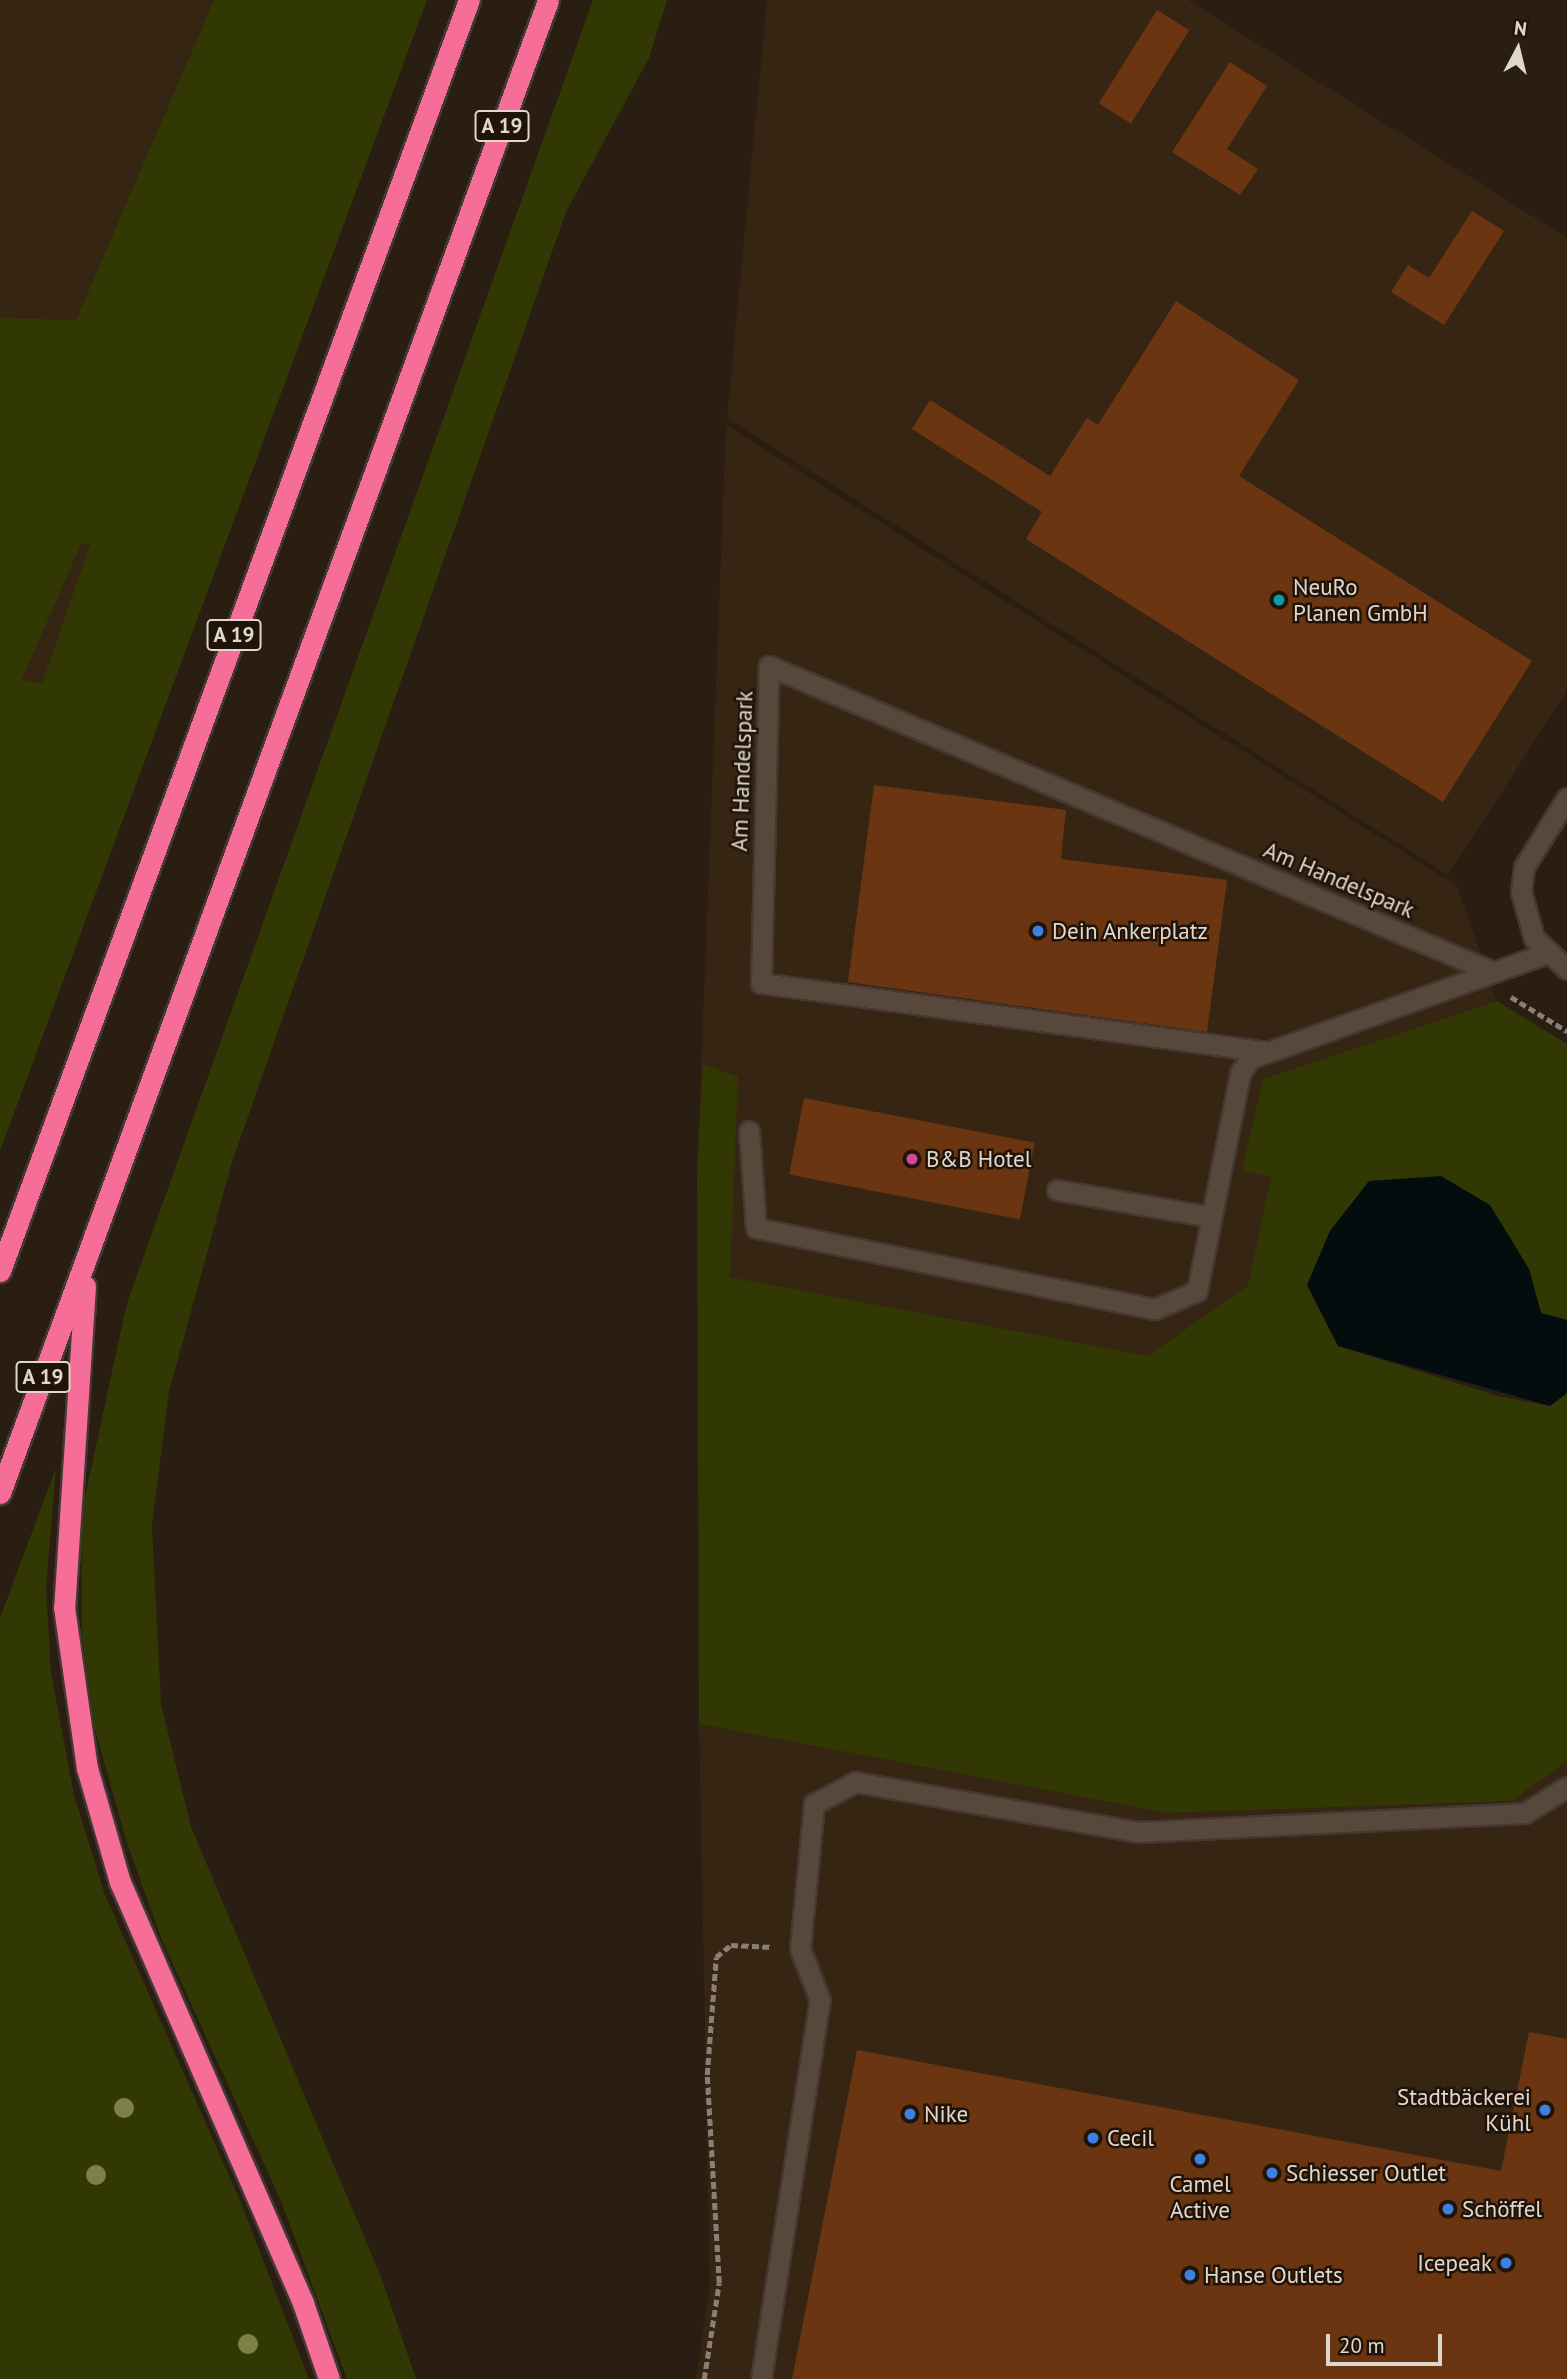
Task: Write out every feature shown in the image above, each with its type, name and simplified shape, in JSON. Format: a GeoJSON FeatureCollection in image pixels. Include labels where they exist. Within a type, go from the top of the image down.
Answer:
{"type":"FeatureCollection","features":[{"type":"Feature","properties":{"kind":"highway","name":"A 19"},"geometry":{"type":"LineString","coordinates":[[0,1271],[469,0]]}},
{"type":"Feature","properties":{"kind":"highway","name":"A 19"},"geometry":{"type":"LineString","coordinates":[[0,1493],[548,0]]}},
{"type":"Feature","properties":{"kind":"highway"},"geometry":{"type":"LineString","coordinates":[[86,1262],[64,1607],[87,1768],[120,1882],[292,2278],[328,2379]]}},
{"type":"Feature","properties":{"kind":"street","name":"Am Handelspark"},"geometry":{"type":"LineString","coordinates":[[1268,1052],[761,983],[769,666],[1493,972]]}},
{"type":"Feature","properties":{"kind":"street"},"geometry":{"type":"LineString","coordinates":[[1567,797],[1524,867],[1527,920],[1547,953],[1567,969]]}},
{"type":"Feature","properties":{"kind":"street","name":"Am Handelspark"},"geometry":{"type":"LineString","coordinates":[[749,1131],[756,1228],[1155,1309],[1198,1291],[1240,1073],[1251,1058],[1547,953]]}},
{"type":"Feature","properties":{"kind":"street"},"geometry":{"type":"LineString","coordinates":[[1056,1191],[1211,1217]]}},
{"type":"Feature","properties":{"kind":"street"},"geometry":{"type":"LineString","coordinates":[[761,2379],[820,2000],[800,1948],[814,1804],[855,1782],[1138,1832],[1525,1813],[1567,1787]]}},
{"type":"Feature","properties":{"kind":"path"},"geometry":{"type":"LineString","coordinates":[[1502,993],[1567,1031]]}},
{"type":"Feature","properties":{"kind":"path"},"geometry":{"type":"LineString","coordinates":[[704,2379],[719,2283],[707,2075],[716,1957],[731,1945],[800,1948]]}},
{"type":"Feature","properties":{"kind":"shaded area"},"geometry":{"type":"Polygon","coordinates":[[[0,0],[214,0],[76,320],[92,543],[0,803],[0,0]]]}},
{"type":"Feature","properties":{"kind":"shaded area"},"geometry":{"type":"Polygon","coordinates":[[[767,0],[1188,0],[1567,238],[1567,691],[1448,875],[727,418],[767,0]]]}},
{"type":"Feature","properties":{"kind":"shaded area"},"geometry":{"type":"Polygon","coordinates":[[[726,425],[1457,886],[1497,1001],[1263,1079],[1243,1170],[1271,1176],[1248,1285],[1148,1356],[730,1277],[697,1175],[726,425]]]}},
{"type":"Feature","properties":{"kind":"shaded area"},"geometry":{"type":"Polygon","coordinates":[[[1441,1176],[1490,1205],[1529,1269],[1541,1313],[1567,1320],[1567,1393],[1550,1406],[1338,1346],[1307,1285],[1330,1231],[1369,1181],[1441,1176]]]}},
{"type":"Feature","properties":{"kind":"shaded area"},"geometry":{"type":"Polygon","coordinates":[[[699,1724],[1167,1813],[1512,1801],[1567,1761],[1567,2379],[696,2379],[710,2286],[699,1724]]]}},
{"type":"Feature","properties":{"kind":"green space"},"geometry":{"type":"Polygon","coordinates":[[[214,0],[427,0],[0,1151],[0,318],[76,320],[214,0]],[[91,543],[81,544],[21,681],[42,683],[91,543]]]}},
{"type":"Feature","properties":{"kind":"green space"},"geometry":{"type":"Polygon","coordinates":[[[593,0],[667,0],[649,58],[566,212],[232,1162],[169,1392],[152,1525],[161,1704],[191,1827],[382,2279],[416,2379],[347,2379],[281,2201],[162,1940],[127,1843],[94,1726],[82,1635],[81,1515],[127,1303],[593,0]]]}},
{"type":"Feature","properties":{"kind":"green space"},"geometry":{"type":"Polygon","coordinates":[[[1497,1001],[1567,1044],[1567,1320],[1541,1313],[1529,1269],[1338,1346],[1498,1396],[1550,1406],[1567,1393],[1567,1761],[1512,1801],[1167,1813],[699,1724],[697,1175],[703,1064],[738,1077],[730,1277],[1148,1356],[1248,1285],[1271,1177],[1242,1170],[1263,1079],[1497,1001]]]}},
{"type":"Feature","properties":{"kind":"green space"},"geometry":{"type":"Polygon","coordinates":[[[56,1468],[46,1587],[51,1672],[74,1795],[105,1895],[242,2205],[309,2379],[0,2379],[0,1618],[56,1468]]]}},
{"type":"Feature","properties":{"kind":"building"},"geometry":{"type":"Polygon","coordinates":[[[1157,10],[1189,30],[1131,123],[1099,103],[1157,10]]]}},
{"type":"Feature","properties":{"kind":"building"},"geometry":{"type":"Polygon","coordinates":[[[1230,62],[1267,86],[1227,149],[1258,169],[1240,195],[1172,152],[1230,62]]]}},
{"type":"Feature","properties":{"kind":"building"},"geometry":{"type":"Polygon","coordinates":[[[1472,211],[1504,231],[1444,325],[1391,292],[1408,265],[1429,278],[1472,211]]]}},
{"type":"Feature","properties":{"kind":"building","name":"NeuRo Planen GmbH"},"geometry":{"type":"Polygon","coordinates":[[[1176,301],[1299,380],[1239,476],[1532,661],[1443,802],[1026,539],[1042,512],[912,429],[930,400],[1050,476],[1087,418],[1098,425],[1176,301]]]}},
{"type":"Feature","properties":{"kind":"building","name":"Dein Ankerplatz"},"geometry":{"type":"Polygon","coordinates":[[[874,785],[1066,810],[1061,859],[1227,880],[1207,1032],[848,982],[874,785]]]}},
{"type":"Feature","properties":{"kind":"building","name":"B&B Hotel"},"geometry":{"type":"Polygon","coordinates":[[[804,1098],[1035,1143],[1020,1219],[789,1175],[804,1098]]]}},
{"type":"Feature","properties":{"kind":"building","name":"Hanse Outlets"},"geometry":{"type":"Polygon","coordinates":[[[1529,2032],[1567,2039],[1567,2379],[792,2379],[857,2050],[1501,2171],[1529,2032]]]}},
{"type":"Feature","properties":{"kind":"place","name":"NeuRo Planen GmbH"},"geometry":{"type":"Point","coordinates":[1279,600]}},
{"type":"Feature","properties":{"kind":"place","name":"Dein Ankerplatz"},"geometry":{"type":"Point","coordinates":[1038,931]}},
{"type":"Feature","properties":{"kind":"place","name":"B&B Hotel"},"geometry":{"type":"Point","coordinates":[912,1159]}},
{"type":"Feature","properties":{"kind":"place","name":"Stadtbäckerei Kühl"},"geometry":{"type":"Point","coordinates":[1545,2110]}},
{"type":"Feature","properties":{"kind":"place","name":"Nike"},"geometry":{"type":"Point","coordinates":[910,2114]}},
{"type":"Feature","properties":{"kind":"place","name":"Cecil"},"geometry":{"type":"Point","coordinates":[1093,2138]}},
{"type":"Feature","properties":{"kind":"place","name":"Camel Active"},"geometry":{"type":"Point","coordinates":[1200,2159]}},
{"type":"Feature","properties":{"kind":"place","name":"Schiesser Outlet"},"geometry":{"type":"Point","coordinates":[1272,2173]}},
{"type":"Feature","properties":{"kind":"place","name":"Schöffel"},"geometry":{"type":"Point","coordinates":[1448,2209]}},
{"type":"Feature","properties":{"kind":"place","name":"Icepeak"},"geometry":{"type":"Point","coordinates":[1506,2263]}},
{"type":"Feature","properties":{"kind":"place","name":"Hanse Outlets"},"geometry":{"type":"Point","coordinates":[1190,2275]}}]}
